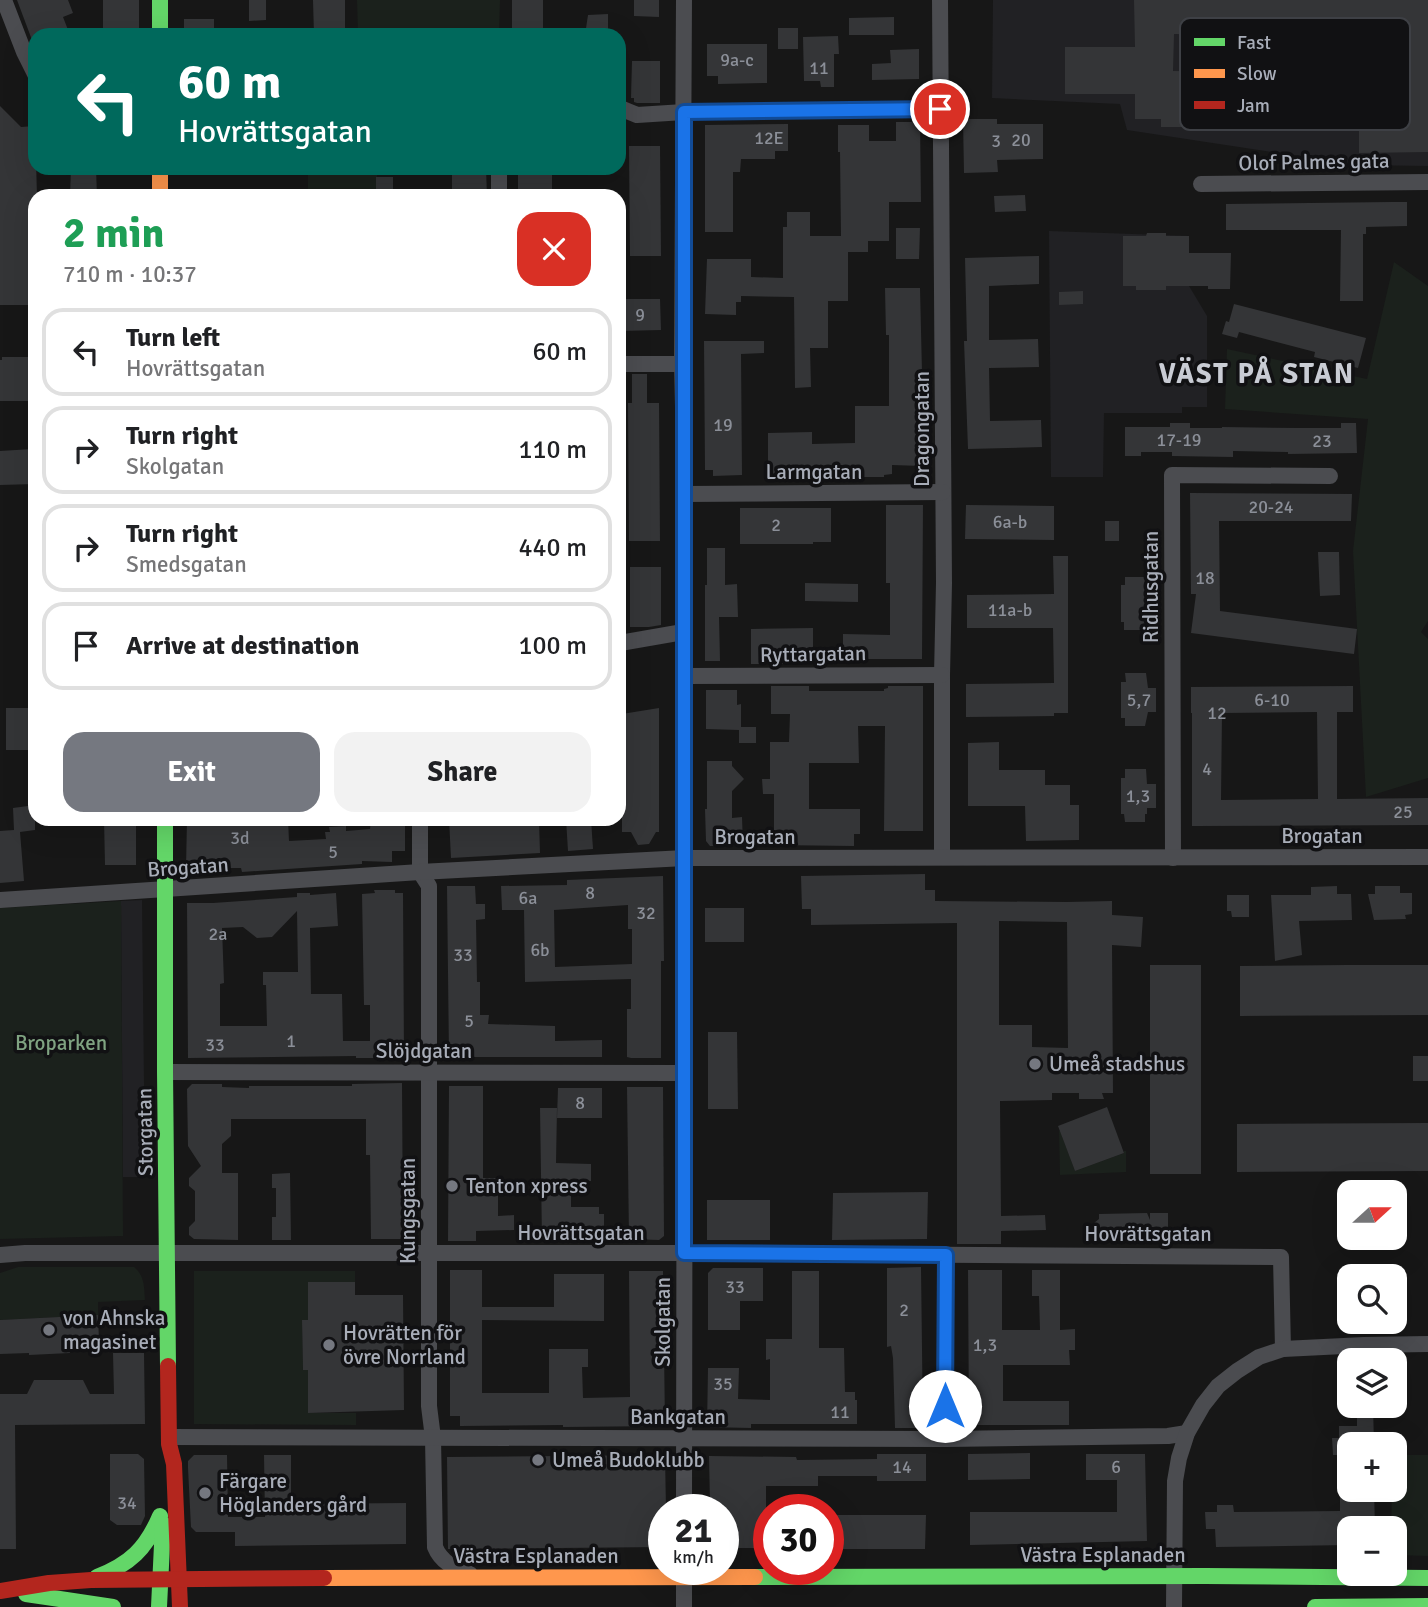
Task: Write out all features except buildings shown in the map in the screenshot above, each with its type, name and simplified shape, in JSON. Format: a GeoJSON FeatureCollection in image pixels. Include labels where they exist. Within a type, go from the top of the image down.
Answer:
{"type":"FeatureCollection","features":[{"type":"Feature","properties":{"kind":"main road"},"geometry":{"type":"LineString","coordinates":[[160,0],[160,28]]}},
{"type":"Feature","properties":{"kind":"main road","name":"Storgatan"},"geometry":{"type":"LineString","coordinates":[[165,826],[169,1441],[174,1464],[180,1593]]}},
{"type":"Feature","properties":{"kind":"main road","name":"Storgatan"},"geometry":{"type":"LineString","coordinates":[[160,1607],[163,1464],[169,1441]]}},
{"type":"Feature","properties":{"kind":"main road","name":"Storgatan"},"geometry":{"type":"LineString","coordinates":[[90,1580],[134,1558],[154,1533],[164,1507]]}},
{"type":"Feature","properties":{"kind":"main road","name":"Västra Esplanaden"},"geometry":{"type":"LineString","coordinates":[[739,1573],[1428,1578]]}},
{"type":"Feature","properties":{"kind":"main road","name":"Västra Esplanaden"},"geometry":{"type":"LineString","coordinates":[[180,1593],[252,1591],[273,1579],[648,1574]]}},
{"type":"Feature","properties":{"kind":"main road"},"geometry":{"type":"LineString","coordinates":[[3,1591],[41,1584],[90,1580],[162,1579],[180,1593]]}},
{"type":"Feature","properties":{"kind":"main road"},"geometry":{"type":"LineString","coordinates":[[3,1591],[113,1607]]}},
{"type":"Feature","properties":{"kind":"main road"},"geometry":{"type":"LineString","coordinates":[[160,1607],[169,1597],[180,1593]]}},
{"type":"Feature","properties":{"kind":"main road"},"geometry":{"type":"LineString","coordinates":[[1315,1607],[1428,1605]]}},
{"type":"Feature","properties":{"kind":"street"},"geometry":{"type":"LineString","coordinates":[[4,0],[28,60]]}},
{"type":"Feature","properties":{"kind":"street","name":"Skolgatan"},"geometry":{"type":"LineString","coordinates":[[684,0],[684,1494]]}},
{"type":"Feature","properties":{"kind":"street","name":"Dragongatan"},"geometry":{"type":"LineString","coordinates":[[940,0],[944,583],[942,857]]}},
{"type":"Feature","properties":{"kind":"street"},"geometry":{"type":"LineString","coordinates":[[626,110],[637,115],[940,109]]}},
{"type":"Feature","properties":{"kind":"street","name":"Olof Palmes gata"},"geometry":{"type":"LineString","coordinates":[[1201,184],[1428,182]]}},
{"type":"Feature","properties":{"kind":"street"},"geometry":{"type":"LineString","coordinates":[[626,364],[682,364]]}},
{"type":"Feature","properties":{"kind":"street","name":"Ridhusgatan"},"geometry":{"type":"LineString","coordinates":[[1173,858],[1172,475],[1330,476]]}},
{"type":"Feature","properties":{"kind":"street","name":"Larmgatan"},"geometry":{"type":"LineString","coordinates":[[685,494],[943,492]]}},
{"type":"Feature","properties":{"kind":"street"},"geometry":{"type":"LineString","coordinates":[[626,642],[683,632]]}},
{"type":"Feature","properties":{"kind":"street","name":"Ryttargatan"},"geometry":{"type":"LineString","coordinates":[[684,676],[942,675]]}},
{"type":"Feature","properties":{"kind":"street","name":"Kungsgatan"},"geometry":{"type":"LineString","coordinates":[[420,826],[420,873],[429,886],[429,1406],[433,1438],[435,1547],[445,1562],[460,1571],[483,1578]]}},
{"type":"Feature","properties":{"kind":"street","name":"Brogatan"},"geometry":{"type":"LineString","coordinates":[[0,900],[685,858],[1428,857]]}},
{"type":"Feature","properties":{"kind":"street","name":"Slöjdgatan"},"geometry":{"type":"LineString","coordinates":[[165,1072],[683,1073]]}},
{"type":"Feature","properties":{"kind":"street","name":"Hovrättsgatan"},"geometry":{"type":"LineString","coordinates":[[0,1255],[684,1253],[1281,1257],[1283,1349]]}},
{"type":"Feature","properties":{"kind":"street"},"geometry":{"type":"LineString","coordinates":[[945,1438],[946,1255]]}},
{"type":"Feature","properties":{"kind":"street"},"geometry":{"type":"LineString","coordinates":[[1174,1607],[1175,1481],[1179,1458],[1187,1433],[1218,1386],[1259,1357],[1283,1349],[1428,1344]]}},
{"type":"Feature","properties":{"kind":"street","name":"Bankgatan"},"geometry":{"type":"LineString","coordinates":[[169,1441],[945,1438],[1168,1436],[1187,1433]]}},
{"type":"Feature","properties":{"kind":"street"},"geometry":{"type":"LineString","coordinates":[[684,1585],[684,1607]]}},
{"type":"Feature","properties":{"kind":"shaded area"},"geometry":{"type":"Polygon","coordinates":[[[993,0],[1428,0],[1428,166],[1359,165],[1127,130],[1120,104],[992,98],[993,0]]]}},
{"type":"Feature","properties":{"kind":"shaded area"},"geometry":{"type":"Polygon","coordinates":[[[1049,231],[1189,236],[1189,286],[1207,316],[1207,407],[1182,407],[1182,413],[1104,413],[1103,477],[1051,477],[1049,231]]]}},
{"type":"Feature","properties":{"kind":"shaded area"},"geometry":{"type":"Polygon","coordinates":[[[142,900],[145,1177],[123,1177],[121,901],[142,900]]]}},
{"type":"Feature","properties":{"kind":"green space"},"geometry":{"type":"Polygon","coordinates":[[[357,0],[500,0],[499,28],[358,28],[357,0]]]}},
{"type":"Feature","properties":{"kind":"green space"},"geometry":{"type":"Polygon","coordinates":[[[308,175],[377,175],[377,189],[308,189],[308,175]]]}},
{"type":"Feature","properties":{"kind":"green space"},"geometry":{"type":"Polygon","coordinates":[[[1394,262],[1428,286],[1428,621],[1421,632],[1428,639],[1428,778],[1366,797],[1353,551],[1368,419],[1225,409],[1227,349],[1367,379],[1394,262]]]}},
{"type":"Feature","properties":{"kind":"green space","name":"Broparken"},"geometry":{"type":"Polygon","coordinates":[[[121,901],[123,1236],[0,1239],[0,908],[121,901]]]}},
{"type":"Feature","properties":{"kind":"green space"},"geometry":{"type":"Polygon","coordinates":[[[1059,1131],[1075,1171],[1126,1151],[1126,1172],[1060,1175],[1059,1131]]]}},
{"type":"Feature","properties":{"kind":"green space"},"geometry":{"type":"Polygon","coordinates":[[[18,1267],[134,1267],[142,1278],[145,1300],[98,1302],[98,1315],[0,1320],[0,1273],[18,1267]]]}},
{"type":"Feature","properties":{"kind":"green space"},"geometry":{"type":"Polygon","coordinates":[[[194,1271],[355,1271],[355,1282],[308,1283],[308,1320],[302,1321],[303,1369],[308,1370],[308,1413],[356,1413],[356,1425],[194,1424],[194,1271]]]}},
{"type":"Feature","properties":{"kind":"green space"},"geometry":{"type":"Polygon","coordinates":[[[1407,1455],[1428,1455],[1428,1556],[1407,1555],[1407,1516],[1391,1516],[1392,1502],[1407,1502],[1407,1455]]]}},
{"type":"Feature","properties":{"kind":"traffic: fast"},"geometry":{"type":"LineString","coordinates":[[160,0],[160,28]]}},
{"type":"Feature","properties":{"kind":"traffic: fast"},"geometry":{"type":"LineString","coordinates":[[165,826],[168,1366]]}},
{"type":"Feature","properties":{"kind":"traffic: fast"},"geometry":{"type":"LineString","coordinates":[[97,1577],[119,1567],[136,1554],[149,1538],[160,1516]]}},
{"type":"Feature","properties":{"kind":"traffic: fast"},"geometry":{"type":"LineString","coordinates":[[159,1607],[163,1524]]}},
{"type":"Feature","properties":{"kind":"traffic: fast"},"geometry":{"type":"LineString","coordinates":[[844,1577],[1428,1578]]}},
{"type":"Feature","properties":{"kind":"traffic: fast"},"geometry":{"type":"LineString","coordinates":[[26,1594],[113,1607]]}},
{"type":"Feature","properties":{"kind":"traffic: fast"},"geometry":{"type":"LineString","coordinates":[[1315,1607],[1428,1606]]}},
{"type":"Feature","properties":{"kind":"traffic: slow"},"geometry":{"type":"LineString","coordinates":[[160,175],[160,189]]}},
{"type":"Feature","properties":{"kind":"traffic: slow"},"geometry":{"type":"LineString","coordinates":[[324,1578],[753,1577]]}},
{"type":"Feature","properties":{"kind":"traffic: jam"},"geometry":{"type":"LineString","coordinates":[[168,1366],[169,1444],[174,1464],[180,1607]]}},
{"type":"Feature","properties":{"kind":"traffic: jam"},"geometry":{"type":"LineString","coordinates":[[0,1591],[91,1580],[324,1578]]}},
{"type":"Feature","properties":{"kind":"place","name":"Umeå stadshus"},"geometry":{"type":"Point","coordinates":[1035,1064]}},
{"type":"Feature","properties":{"kind":"place","name":"Tenton xpress"},"geometry":{"type":"Point","coordinates":[452,1186]}},
{"type":"Feature","properties":{"kind":"place","name":"von Ahnska magasinet"},"geometry":{"type":"Point","coordinates":[49,1330]}},
{"type":"Feature","properties":{"kind":"place","name":"Hovrätten för övre Norrland"},"geometry":{"type":"Point","coordinates":[329,1345]}},
{"type":"Feature","properties":{"kind":"place","name":"Umeå Budoklubb"},"geometry":{"type":"Point","coordinates":[538,1460]}},
{"type":"Feature","properties":{"kind":"place","name":"Färgare Höglanders gård"},"geometry":{"type":"Point","coordinates":[205,1493]}},
{"type":"Feature","properties":{"kind":"district","name":"VÄST PÅ STAN"},"geometry":{"type":"Point","coordinates":[1257,373]}},
{"type":"Feature","properties":{"kind":"route"},"geometry":{"type":"LineString","coordinates":[[940,109],[684,112],[683,1073],[684,1253],[946,1255],[945,1406]]}}]}
